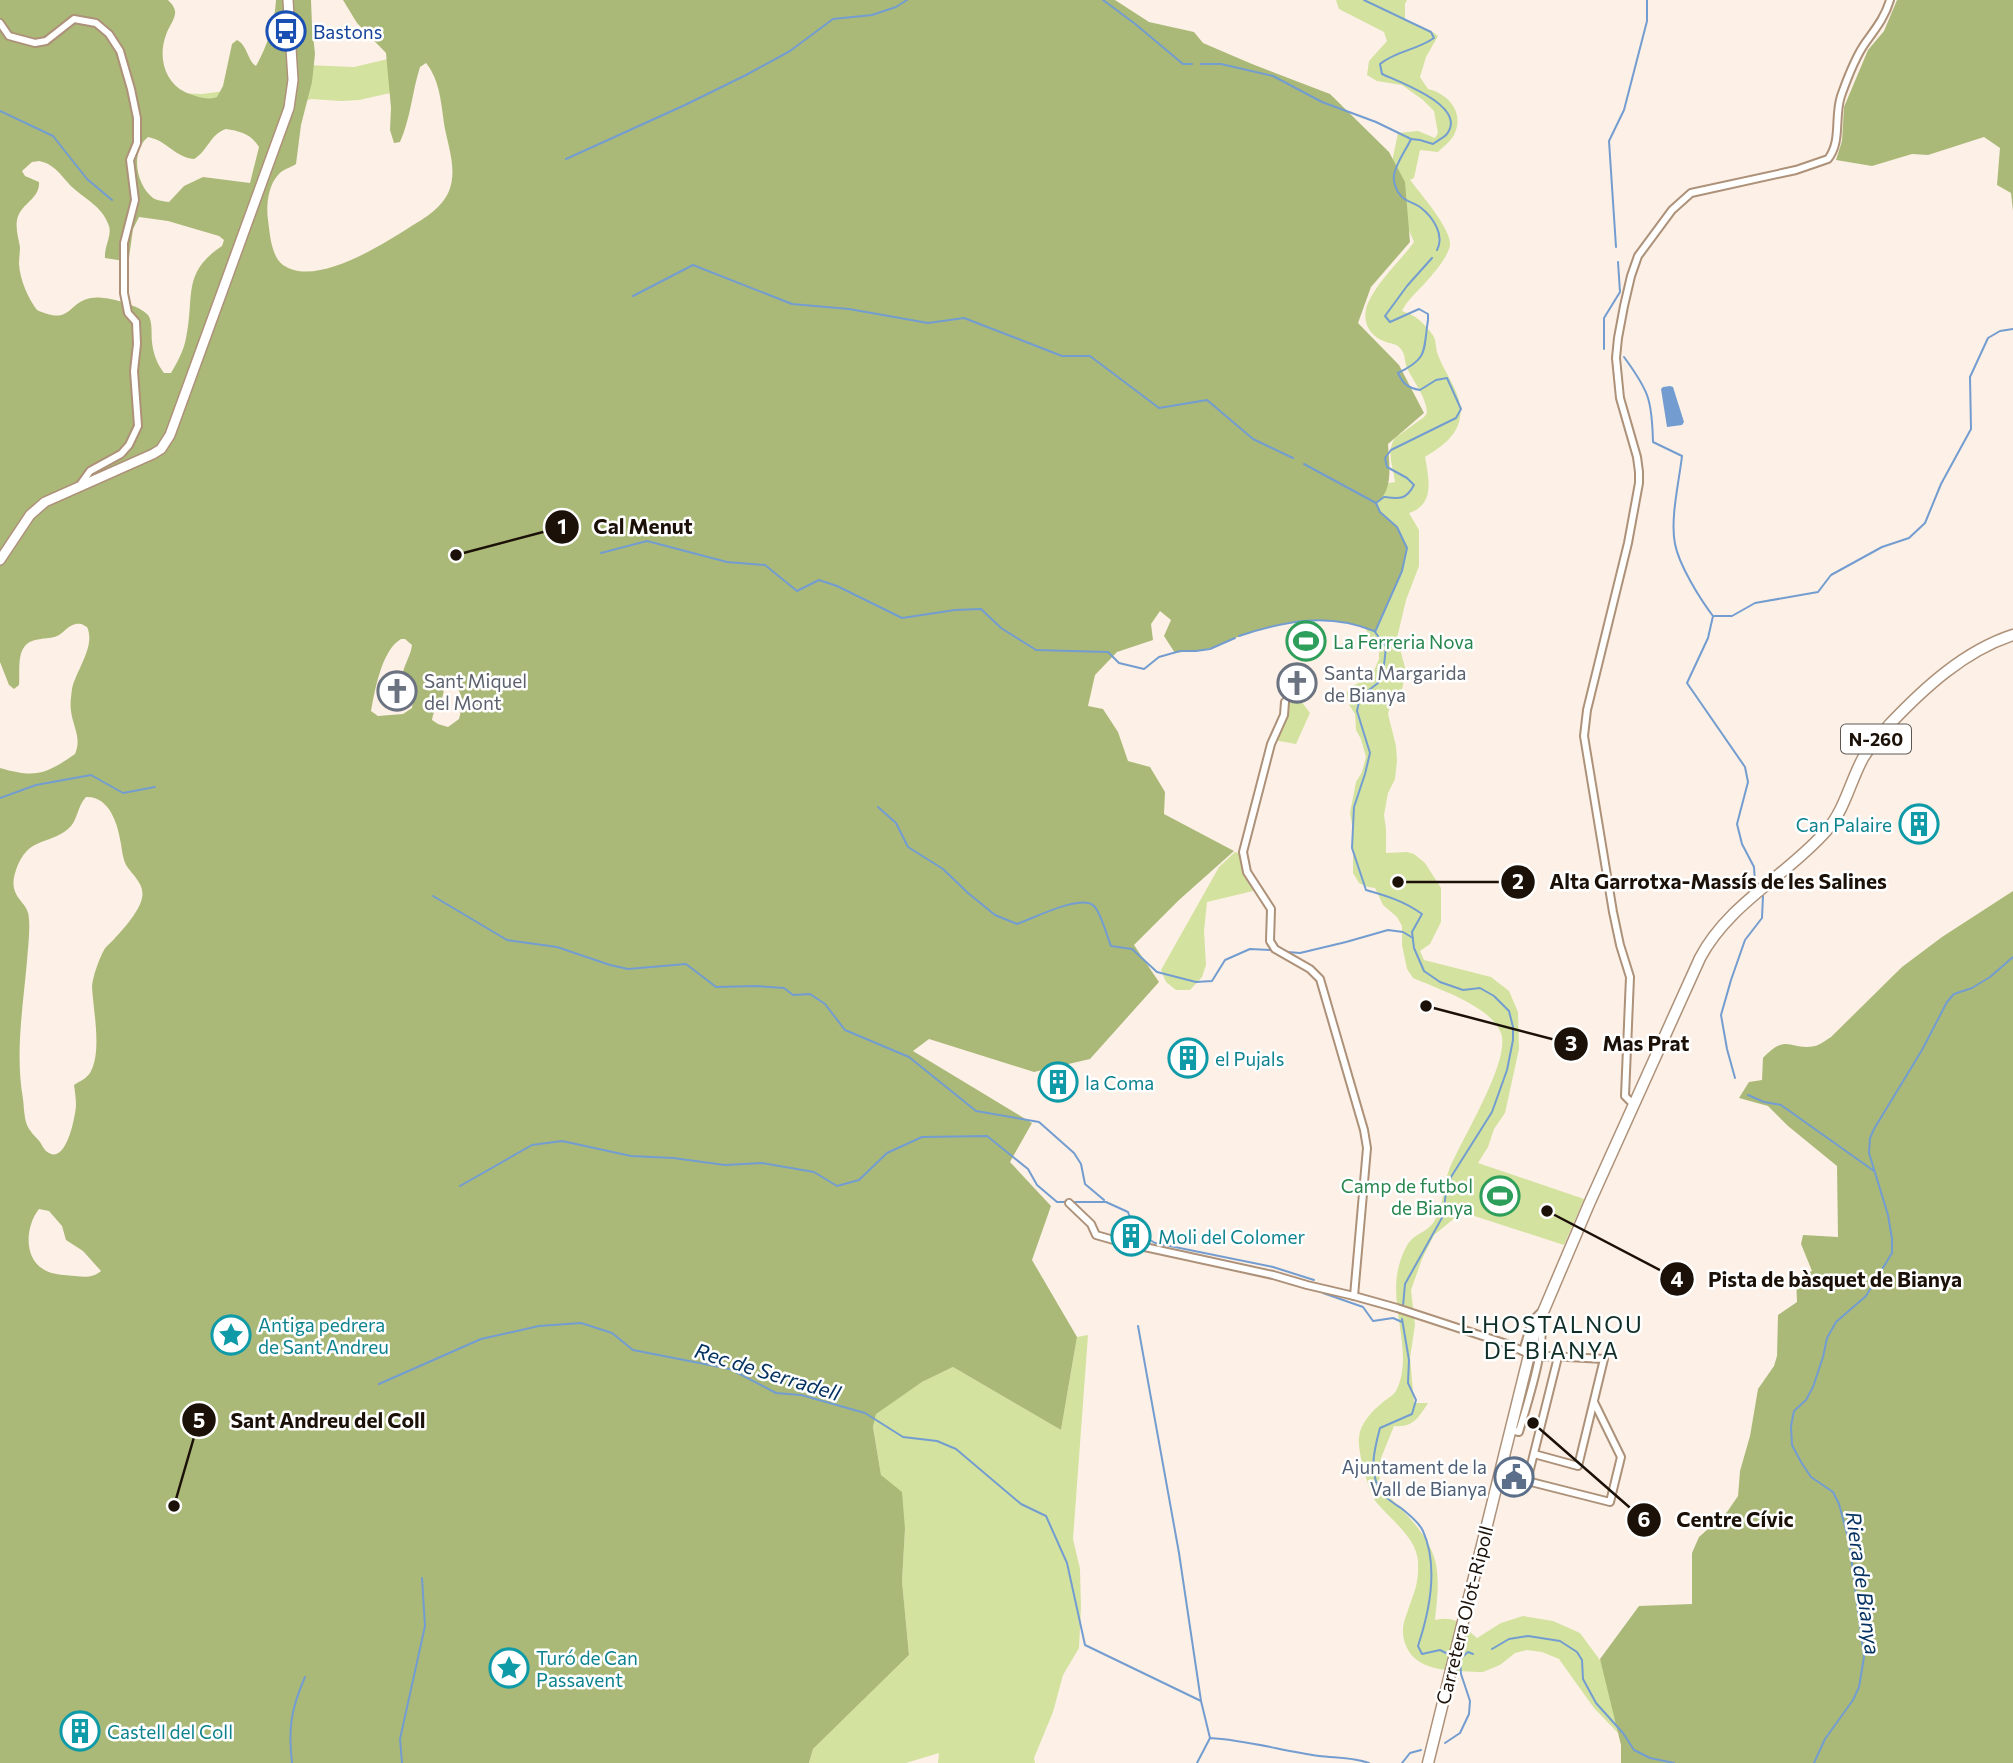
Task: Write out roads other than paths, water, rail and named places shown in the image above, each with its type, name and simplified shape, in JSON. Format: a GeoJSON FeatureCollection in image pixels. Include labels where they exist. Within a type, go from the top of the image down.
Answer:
{"type":"FeatureCollection","features":[{"type":"Feature","properties":{"kind":"main road"},"geometry":{"type":"LineString","coordinates":[[0,560],[37,508],[53,498],[153,454],[170,435],[289,108],[293,80],[288,0]]}},
{"type":"Feature","properties":{"kind":"main road","name":"Carretera Olot-Ripoll"},"geometry":{"type":"LineString","coordinates":[[1428,1763],[1539,1321],[1588,1203],[1700,957],[1721,926],[1829,828],[1869,748],[1902,711],[1954,665],[1985,646],[2013,635]]}},
{"type":"Feature","properties":{"kind":"street"},"geometry":{"type":"LineString","coordinates":[[1633,1104],[1625,1096],[1630,976],[1613,912],[1584,736],[1639,483],[1637,457],[1620,398],[1617,377],[1618,338],[1631,276],[1642,249],[1686,196],[1712,187],[1810,167],[1828,159],[1835,145],[1838,108],[1843,91],[1864,44],[1881,21],[1890,0]]}},
{"type":"Feature","properties":{"kind":"street"},"geometry":{"type":"LineString","coordinates":[[0,23],[9,36],[35,43],[46,41],[74,19],[96,23],[109,34],[120,51],[137,117],[137,144],[130,160],[135,200],[124,243],[124,293],[128,313],[136,322],[134,371],[138,426],[129,445],[121,454],[90,471],[79,487]]}},
{"type":"Feature","properties":{"kind":"street"},"geometry":{"type":"LineString","coordinates":[[1285,702],[1284,715],[1271,744],[1243,852],[1247,872],[1271,909],[1270,941],[1275,948],[1310,969],[1320,979],[1364,1130],[1367,1148],[1354,1296]]}},
{"type":"Feature","properties":{"kind":"street"},"geometry":{"type":"LineString","coordinates":[[1069,1203],[1091,1224],[1096,1235],[1354,1296],[1549,1356],[1604,1359],[1578,1466],[1534,1454]]}},
{"type":"Feature","properties":{"kind":"street"},"geometry":{"type":"LineString","coordinates":[[1530,1351],[1532,1321],[1544,1310]]}},
{"type":"Feature","properties":{"kind":"street"},"geometry":{"type":"LineString","coordinates":[[1530,1351],[1539,1358],[1549,1356]]}},
{"type":"Feature","properties":{"kind":"street"},"geometry":{"type":"LineString","coordinates":[[1530,1351],[1539,1358]]}},
{"type":"Feature","properties":{"kind":"street"},"geometry":{"type":"LineString","coordinates":[[1558,1357],[1527,1481],[1610,1502],[1621,1457],[1594,1402]]}},
{"type":"Feature","properties":{"kind":"street"},"geometry":{"type":"LineString","coordinates":[[1510,1430],[1520,1432],[1539,1358]]}},
{"type":"Feature","properties":{"kind":"water"},"geometry":{"type":"Polygon","coordinates":[[[1673,387],[1684,422],[1682,425],[1667,427],[1661,389],[1673,387]]]}},
{"type":"Feature","properties":{"kind":"waterway"},"geometry":{"type":"LineString","coordinates":[[566,159],[746,75],[790,51],[833,19],[872,15],[896,7],[907,0]]}},
{"type":"Feature","properties":{"kind":"waterway"},"geometry":{"type":"LineString","coordinates":[[1103,0],[1183,64],[1192,64]]}},
{"type":"Feature","properties":{"kind":"waterway"},"geometry":{"type":"LineString","coordinates":[[1364,0],[1431,32],[1434,38],[1380,64],[1382,74],[1416,89],[1441,106],[1449,115],[1451,125],[1446,135],[1433,144],[1411,139],[1394,175],[1395,186],[1401,196],[1420,207],[1433,221],[1440,238],[1437,250]]}},
{"type":"Feature","properties":{"kind":"waterway"},"geometry":{"type":"LineString","coordinates":[[1616,247],[1609,141],[1624,110],[1647,21],[1647,0]]}},
{"type":"Feature","properties":{"kind":"waterway"},"geometry":{"type":"LineString","coordinates":[[1201,64],[1221,64],[1273,76],[1322,102],[1376,122],[1411,139]]}},
{"type":"Feature","properties":{"kind":"waterway"},"geometry":{"type":"LineString","coordinates":[[0,111],[53,136],[87,179],[112,200]]}},
{"type":"Feature","properties":{"kind":"waterway"},"geometry":{"type":"LineString","coordinates":[[1403,1306],[1405,1284],[1443,1216],[1451,1177],[1492,1112],[1507,1070],[1513,1040],[1509,1011],[1494,996],[1480,988],[1463,990],[1440,982],[1424,971],[1414,948],[1412,932],[1422,914],[1402,902],[1366,890],[1352,848],[1354,807],[1370,753],[1357,711],[1360,697],[1378,683],[1384,665],[1386,647],[1375,632],[1402,571],[1407,548],[1397,527],[1380,512],[1376,503],[1384,497],[1405,496],[1414,485],[1387,467],[1385,458],[1391,450],[1456,418],[1461,409],[1447,378],[1436,380],[1420,390],[1406,385],[1398,373],[1420,358],[1426,339],[1428,314],[1419,309],[1390,322],[1385,316],[1432,258]]}},
{"type":"Feature","properties":{"kind":"waterway"},"geometry":{"type":"LineString","coordinates":[[1604,349],[1604,318],[1620,292],[1618,262]]}},
{"type":"Feature","properties":{"kind":"waterway"},"geometry":{"type":"LineString","coordinates":[[633,296],[693,265],[792,304],[849,309],[928,323],[964,318],[1062,356],[1090,356],[1159,408],[1207,400],[1253,439],[1293,458]]}},
{"type":"Feature","properties":{"kind":"waterway"},"geometry":{"type":"LineString","coordinates":[[1714,616],[1732,616],[1755,603],[1818,592],[1831,575],[1882,547],[1909,538],[1925,523],[1941,484],[1971,429],[1970,377],[1988,338],[2000,331],[2013,329]]}},
{"type":"Feature","properties":{"kind":"waterway"},"geometry":{"type":"LineString","coordinates":[[1624,357],[1648,396],[1653,442],[1682,456],[1674,512],[1675,544],[1685,572],[1713,616],[1708,638],[1687,683],[1745,767],[1748,782],[1737,824],[1742,844],[1754,867],[1755,883]]}},
{"type":"Feature","properties":{"kind":"waterway"},"geometry":{"type":"LineString","coordinates":[[1304,464],[1376,503]]}},
{"type":"Feature","properties":{"kind":"waterway"},"geometry":{"type":"LineString","coordinates":[[601,553],[647,541],[727,562],[765,565],[797,591],[819,580],[902,618],[981,609],[1001,628],[1036,650],[1108,652],[1119,663],[1144,669],[1159,657],[1180,651],[1210,649],[1235,638]]}},
{"type":"Feature","properties":{"kind":"waterway"},"geometry":{"type":"LineString","coordinates":[[1239,636],[1273,626],[1323,620],[1357,625],[1374,631]]}},
{"type":"Feature","properties":{"kind":"waterway"},"geometry":{"type":"LineString","coordinates":[[0,798],[36,785],[91,775],[123,793],[155,787]]}},
{"type":"Feature","properties":{"kind":"waterway"},"geometry":{"type":"LineString","coordinates":[[878,807],[896,823],[908,847],[943,869],[995,915],[1017,924],[1068,905],[1088,903],[1094,906],[1099,914],[1111,946],[1132,949],[1157,972],[1196,982],[1212,981],[1225,960],[1250,949],[1270,950]]}},
{"type":"Feature","properties":{"kind":"waterway"},"geometry":{"type":"LineString","coordinates":[[433,896],[507,940],[557,947],[628,969],[686,964],[716,987],[784,988],[793,995],[810,994],[825,1004],[845,1030],[909,1057],[976,1111],[1039,1122],[1074,1153],[1081,1164],[1085,1184],[1104,1200]]}},
{"type":"Feature","properties":{"kind":"waterway"},"geometry":{"type":"LineString","coordinates":[[1735,1078],[1721,1015],[1745,940],[1762,918],[1763,896]]}},
{"type":"Feature","properties":{"kind":"waterway"},"geometry":{"type":"LineString","coordinates":[[1287,952],[1300,953],[1388,930],[1403,932],[1413,938]]}},
{"type":"Feature","properties":{"kind":"waterway","name":"Riera de Bianya"},"geometry":{"type":"LineString","coordinates":[[1814,1763],[1825,1739],[1853,1700],[1859,1687],[1864,1657],[1849,1541],[1839,1504],[1833,1492],[1811,1477],[1792,1445],[1791,1426],[1794,1411],[1806,1400],[1813,1387],[1827,1338],[1836,1322],[1866,1296],[1892,1253],[1888,1215],[1869,1153],[1874,1129],[1922,1050],[1947,1002],[1954,994],[1972,988],[1990,977],[2013,957]]}},
{"type":"Feature","properties":{"kind":"waterway"},"geometry":{"type":"LineString","coordinates":[[1748,1095],[1781,1105],[1874,1171]]}},
{"type":"Feature","properties":{"kind":"waterway"},"geometry":{"type":"LineString","coordinates":[[460,1186],[532,1145],[562,1141],[631,1156],[725,1165],[762,1163],[814,1172],[837,1186],[859,1180],[887,1153],[922,1137],[987,1136],[1028,1169],[1037,1185],[1057,1202],[1067,1202]]}},
{"type":"Feature","properties":{"kind":"waterway"},"geometry":{"type":"LineString","coordinates":[[1072,1202],[1106,1202],[1128,1212],[1135,1231],[1155,1243],[1273,1267],[1314,1280]]}},
{"type":"Feature","properties":{"kind":"waterway"},"geometry":{"type":"LineString","coordinates":[[1323,1293],[1363,1307],[1373,1321],[1393,1318],[1402,1322]]}},
{"type":"Feature","properties":{"kind":"waterway"},"geometry":{"type":"LineString","coordinates":[[1402,1319],[1409,1360],[1408,1383],[1416,1400],[1412,1414],[1380,1428],[1373,1463],[1375,1480],[1384,1495],[1416,1521],[1428,1545],[1431,1588],[1418,1646],[1422,1654],[1440,1650],[1448,1654]]}},
{"type":"Feature","properties":{"kind":"waterway","name":"Rec de Serradell"},"geometry":{"type":"LineString","coordinates":[[379,1384],[481,1339],[539,1326],[581,1323],[612,1333],[633,1350],[730,1369],[776,1393],[801,1395],[865,1413],[903,1437],[937,1441],[956,1449],[1021,1504],[1046,1516],[1067,1563],[1085,1645],[1201,1701],[1210,1738]]}},
{"type":"Feature","properties":{"kind":"waterway"},"geometry":{"type":"LineString","coordinates":[[1138,1326],[1179,1553],[1201,1701]]}},
{"type":"Feature","properties":{"kind":"waterway"},"geometry":{"type":"LineString","coordinates":[[402,1763],[400,1739],[425,1626],[422,1578]]}},
{"type":"Feature","properties":{"kind":"waterway","name":"Rec de Serradell"},"geometry":{"type":"LineString","coordinates":[[1492,1649],[1509,1639],[1528,1636],[1560,1641],[1577,1652],[1582,1660],[1583,1679],[1596,1703],[1623,1733],[1634,1750],[1650,1758],[1674,1763]]}},
{"type":"Feature","properties":{"kind":"waterway","name":"Rec de Serradell"},"geometry":{"type":"LineString","coordinates":[[1445,1743],[1460,1733],[1469,1714],[1470,1701],[1461,1674],[1460,1659],[1468,1652],[1473,1654]]}},
{"type":"Feature","properties":{"kind":"waterway"},"geometry":{"type":"LineString","coordinates":[[292,1763],[292,1719],[305,1677]]}},
{"type":"Feature","properties":{"kind":"waterway"},"geometry":{"type":"LineString","coordinates":[[1197,1763],[1210,1738],[1369,1763]]}},
{"type":"Feature","properties":{"kind":"waterway"},"geometry":{"type":"LineString","coordinates":[[1402,1763],[1410,1753],[1421,1750]]}},
{"type":"Feature","properties":{"kind":"place","name":"Bastons"},"geometry":{"type":"Point","coordinates":[286,31]}},
{"type":"Feature","properties":{"kind":"place","name":"Cal Menut"},"geometry":{"type":"Point","coordinates":[456,555]}},
{"type":"Feature","properties":{"kind":"place","name":"La Ferreria Nova"},"geometry":{"type":"Point","coordinates":[1306,641]}},
{"type":"Feature","properties":{"kind":"place","name":"Santa Margarida de Bianya"},"geometry":{"type":"Point","coordinates":[1297,683]}},
{"type":"Feature","properties":{"kind":"place","name":"Sant Miquel del Mont"},"geometry":{"type":"Point","coordinates":[397,691]}},
{"type":"Feature","properties":{"kind":"place","name":"Can Palaire"},"geometry":{"type":"Point","coordinates":[1919,824]}},
{"type":"Feature","properties":{"kind":"place","name":"Alta Garrotxa-Massís de les Salines"},"geometry":{"type":"Point","coordinates":[1398,882]}},
{"type":"Feature","properties":{"kind":"place","name":"Mas Prat"},"geometry":{"type":"Point","coordinates":[1426,1006]}},
{"type":"Feature","properties":{"kind":"place","name":"el Pujals"},"geometry":{"type":"Point","coordinates":[1188,1058]}},
{"type":"Feature","properties":{"kind":"place","name":"la Coma"},"geometry":{"type":"Point","coordinates":[1058,1082]}},
{"type":"Feature","properties":{"kind":"place","name":"Camp de futbol de Bianya"},"geometry":{"type":"Point","coordinates":[1500,1196]}},
{"type":"Feature","properties":{"kind":"place","name":"Pista de bàsquet de Bianya"},"geometry":{"type":"Point","coordinates":[1547,1211]}},
{"type":"Feature","properties":{"kind":"place","name":"Moli del Colomer"},"geometry":{"type":"Point","coordinates":[1131,1236]}},
{"type":"Feature","properties":{"kind":"place","name":"Antiga pedrera de Sant Andreu"},"geometry":{"type":"Point","coordinates":[231,1335]}},
{"type":"Feature","properties":{"kind":"place","name":"Centre Cívic"},"geometry":{"type":"Point","coordinates":[1533,1423]}},
{"type":"Feature","properties":{"kind":"place","name":"Ajuntament de la Vall de Bianya"},"geometry":{"type":"Point","coordinates":[1514,1477]}},
{"type":"Feature","properties":{"kind":"place","name":"Sant Andreu del Coll"},"geometry":{"type":"Point","coordinates":[174,1506]}},
{"type":"Feature","properties":{"kind":"place","name":"Turó de Can Passavent"},"geometry":{"type":"Point","coordinates":[509,1668]}},
{"type":"Feature","properties":{"kind":"place","name":"Castell del Coll"},"geometry":{"type":"Point","coordinates":[80,1731]}},
{"type":"Feature","properties":{"kind":"district","name":"L'HOSTALNOU DE BIANYA"},"geometry":{"type":"Point","coordinates":[1552,1337]}}]}
